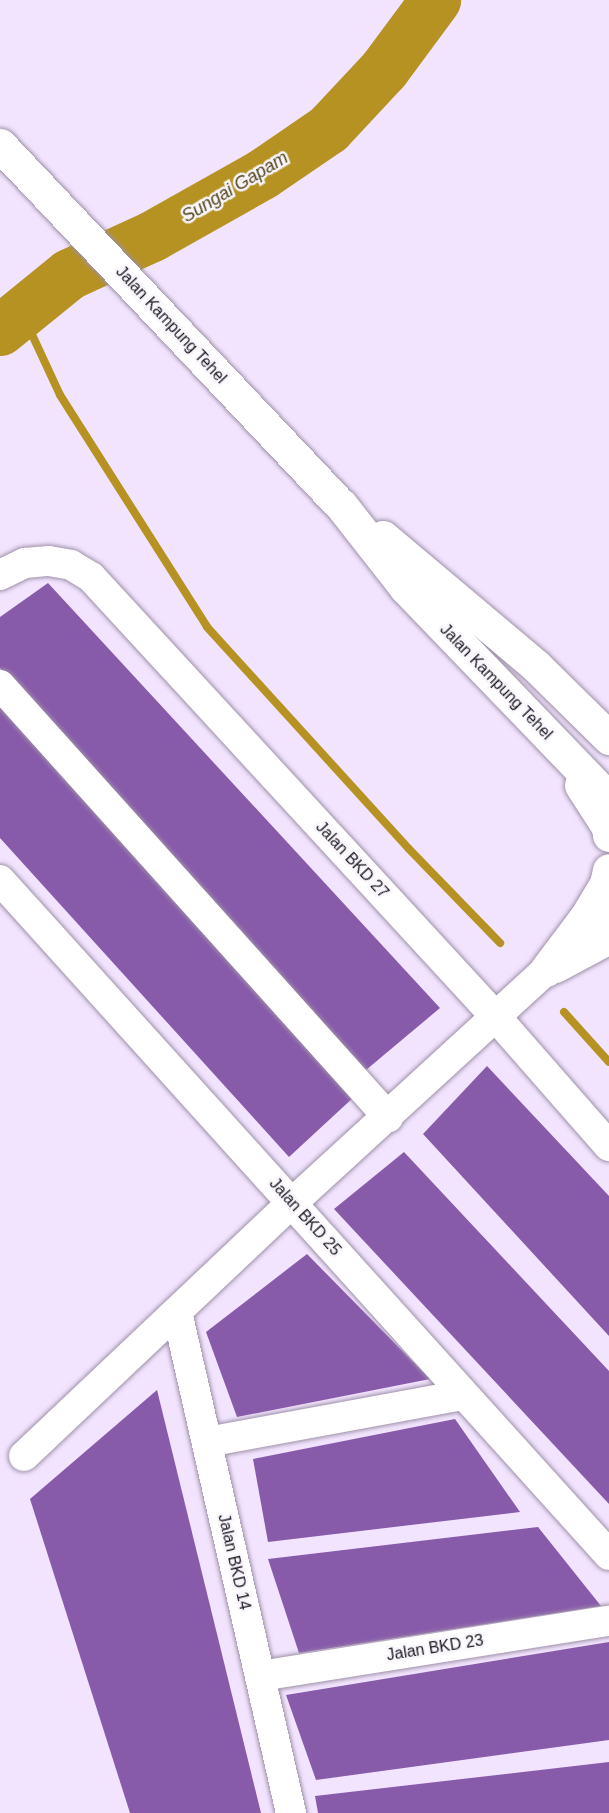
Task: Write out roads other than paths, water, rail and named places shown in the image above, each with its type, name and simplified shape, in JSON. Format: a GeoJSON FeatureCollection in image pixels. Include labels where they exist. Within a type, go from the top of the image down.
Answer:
{"type":"FeatureCollection","features":[{"type":"Feature","properties":{"kind":"main road","name":"Jalan Kampung Tehel"},"geometry":{"type":"LineString","coordinates":[[0,145],[51,196],[341,505],[405,587],[609,799]]}},
{"type":"Feature","properties":{"kind":"main road","name":"Jalan Kampung Tehel"},"geometry":{"type":"LineString","coordinates":[[341,505],[400,550],[536,666],[609,738]]}},
{"type":"Feature","properties":{"kind":"main road"},"geometry":{"type":"LineString","coordinates":[[478,663],[587,793],[608,827],[609,836]]}},
{"type":"Feature","properties":{"kind":"main road"},"geometry":{"type":"LineString","coordinates":[[536,666],[567,713],[609,759]]}},
{"type":"Feature","properties":{"kind":"main road"},"geometry":{"type":"LineString","coordinates":[[546,970],[586,917],[606,884],[609,870]]}},
{"type":"Feature","properties":{"kind":"main road"},"geometry":{"type":"LineString","coordinates":[[546,970],[609,937]]}},
{"type":"Feature","properties":{"kind":"street","name":"Jalan BKD 27"},"geometry":{"type":"LineString","coordinates":[[0,575],[25,563],[49,561],[70,565],[91,577],[495,1016],[609,1146]]}},
{"type":"Feature","properties":{"kind":"street"},"geometry":{"type":"LineString","coordinates":[[0,685],[388,1117]]}},
{"type":"Feature","properties":{"kind":"street","name":"Jalan BKD 25"},"geometry":{"type":"LineString","coordinates":[[0,880],[609,1555]]}},
{"type":"Feature","properties":{"kind":"street"},"geometry":{"type":"LineString","coordinates":[[24,1456],[292,1203],[609,913]]}},
{"type":"Feature","properties":{"kind":"street","name":"Jalan BKD 14"},"geometry":{"type":"LineString","coordinates":[[177,1312],[291,1813]]}},
{"type":"Feature","properties":{"kind":"street"},"geometry":{"type":"LineString","coordinates":[[207,1442],[463,1395]]}},
{"type":"Feature","properties":{"kind":"street","name":"Jalan BKD 23"},"geometry":{"type":"LineString","coordinates":[[260,1676],[609,1621]]}},
{"type":"Feature","properties":{"kind":"waterway","name":"Sungai Gapam"},"geometry":{"type":"LineString","coordinates":[[0,330],[69,274],[152,236],[262,174],[328,129],[384,69],[435,0]]}},
{"type":"Feature","properties":{"kind":"waterway"},"geometry":{"type":"LineString","coordinates":[[22,313],[60,395],[207,627],[409,849],[500,943]]}},
{"type":"Feature","properties":{"kind":"waterway"},"geometry":{"type":"LineString","coordinates":[[564,1012],[609,1062]]}}]}
